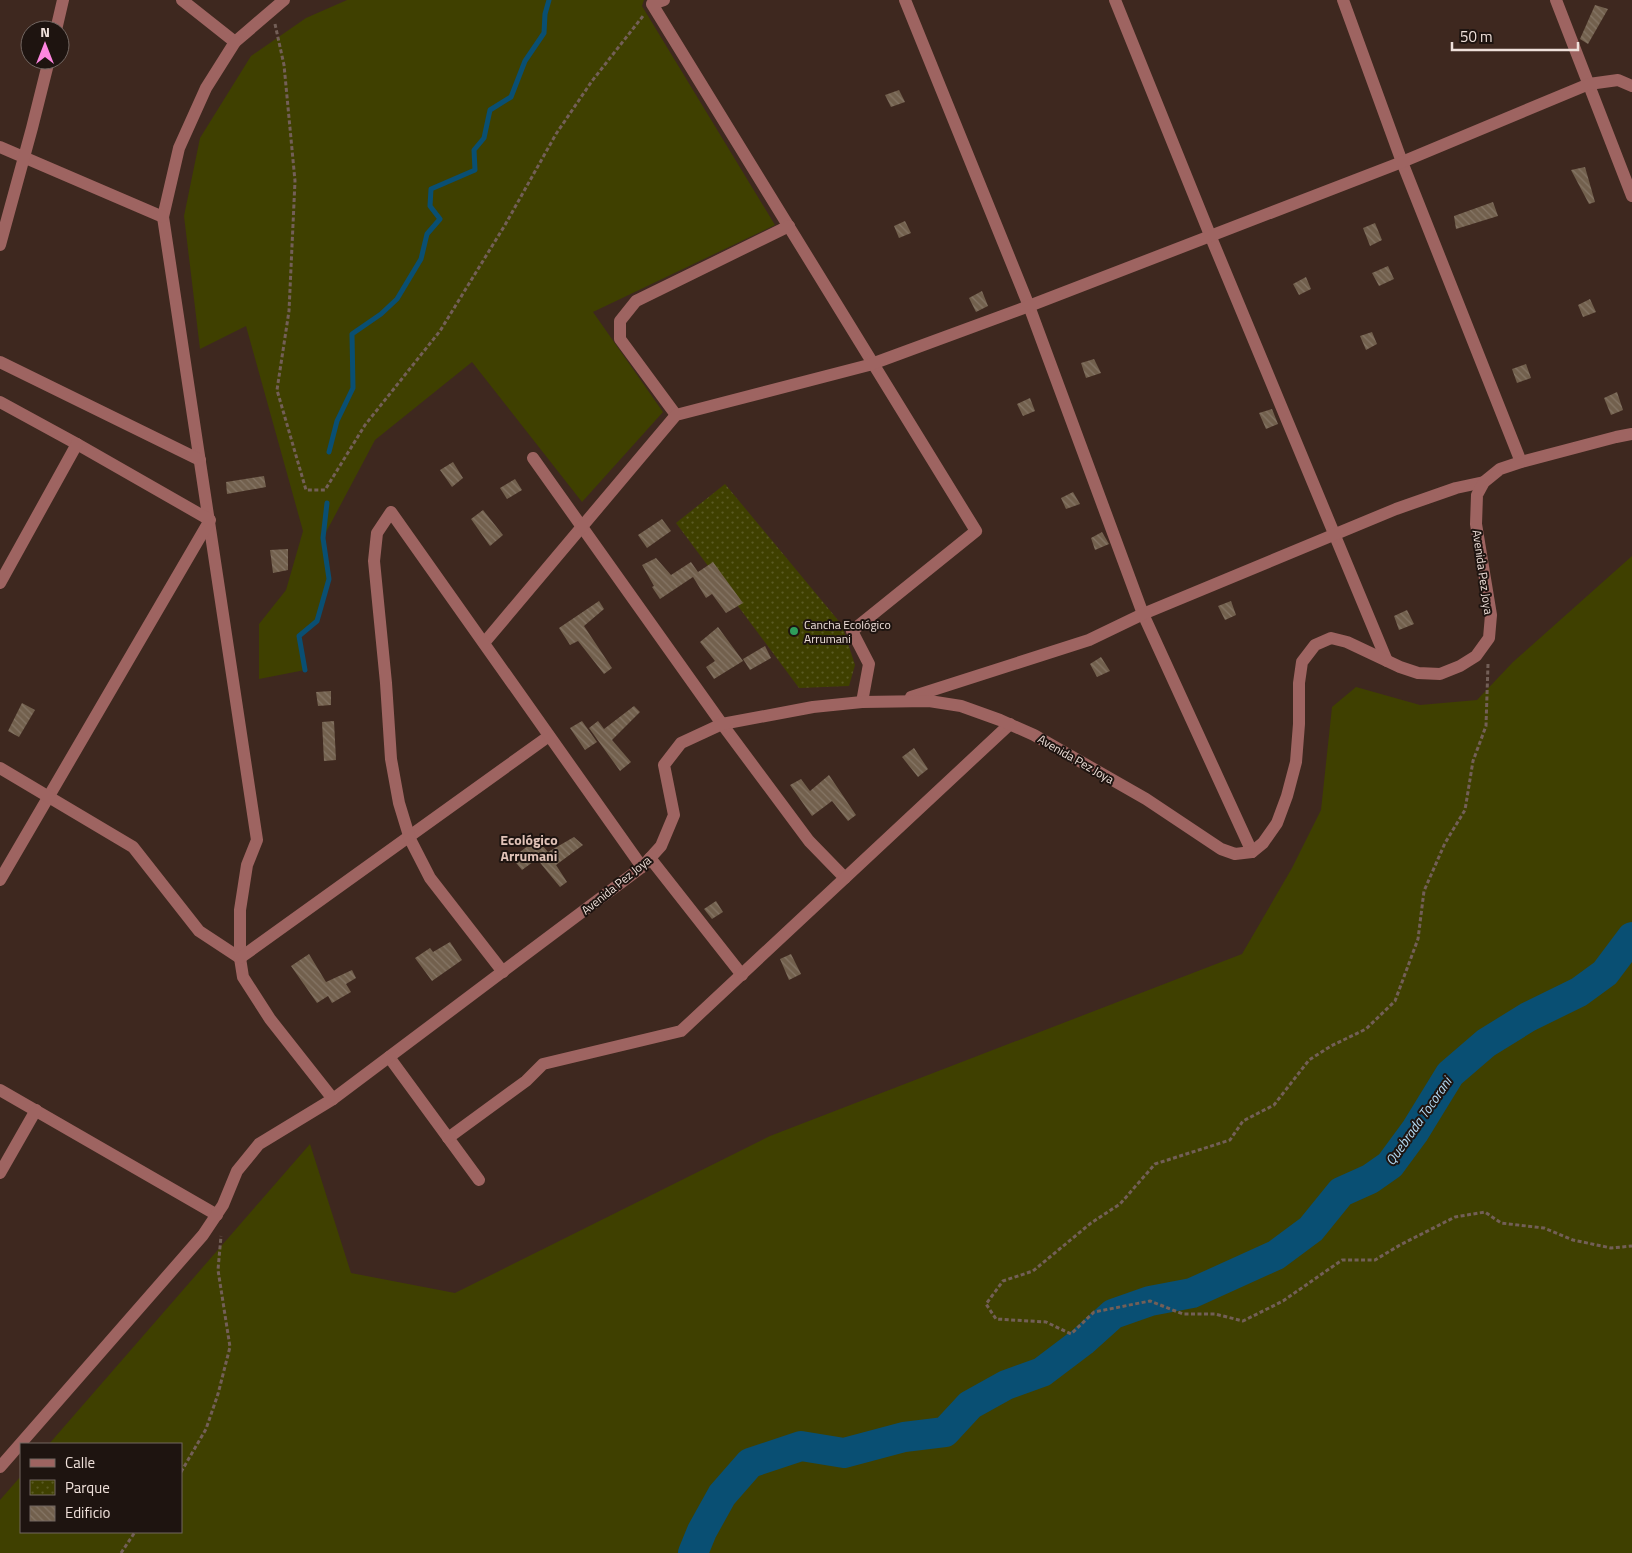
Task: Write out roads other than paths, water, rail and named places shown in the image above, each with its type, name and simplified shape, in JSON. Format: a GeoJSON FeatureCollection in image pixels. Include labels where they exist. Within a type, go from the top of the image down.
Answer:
{"type":"FeatureCollection","features":[{"type":"Feature","properties":{"kind":"street"},"geometry":{"type":"LineString","coordinates":[[58,20],[63,0]]}},
{"type":"Feature","properties":{"kind":"street"},"geometry":{"type":"LineString","coordinates":[[182,0],[236,42]]}},
{"type":"Feature","properties":{"kind":"street"},"geometry":{"type":"LineString","coordinates":[[284,0],[236,42],[206,88],[179,148],[163,217],[257,840],[248,865],[240,910],[240,958],[243,977],[266,1012],[333,1099]]}},
{"type":"Feature","properties":{"kind":"street"},"geometry":{"type":"LineString","coordinates":[[905,0],[1028,306],[1143,614],[1252,852],[1263,843],[1277,823],[1287,796],[1296,762],[1299,724],[1299,683],[1302,662],[1315,645],[1331,638],[1346,642],[1387,661]]}},
{"type":"Feature","properties":{"kind":"street"},"geometry":{"type":"LineString","coordinates":[[1116,0],[1210,235],[1387,661]]}},
{"type":"Feature","properties":{"kind":"street"},"geometry":{"type":"LineString","coordinates":[[1342,0],[1402,162],[1521,462]]}},
{"type":"Feature","properties":{"kind":"street"},"geometry":{"type":"LineString","coordinates":[[1556,0],[1632,196]]}},
{"type":"Feature","properties":{"kind":"street"},"geometry":{"type":"LineString","coordinates":[[658,2],[789,226],[976,531],[852,631],[869,664],[862,702]]}},
{"type":"Feature","properties":{"kind":"street"},"geometry":{"type":"LineString","coordinates":[[0,245],[46,70]]}},
{"type":"Feature","properties":{"kind":"street"},"geometry":{"type":"LineString","coordinates":[[484,644],[676,415],[873,363],[1028,306],[1402,162],[1589,84],[1618,80],[1632,86]]}},
{"type":"Feature","properties":{"kind":"street"},"geometry":{"type":"LineString","coordinates":[[0,147],[25,156],[163,217]]}},
{"type":"Feature","properties":{"kind":"street"},"geometry":{"type":"LineString","coordinates":[[676,415],[620,338],[620,321],[636,301],[789,226]]}},
{"type":"Feature","properties":{"kind":"street"},"geometry":{"type":"LineString","coordinates":[[0,362],[200,460]]}},
{"type":"Feature","properties":{"kind":"street"},"geometry":{"type":"LineString","coordinates":[[0,402],[210,520]]}},
{"type":"Feature","properties":{"kind":"street"},"geometry":{"type":"LineString","coordinates":[[901,700],[1089,640],[1143,614],[1396,509],[1456,488],[1484,482],[1500,469],[1632,434]]}},
{"type":"Feature","properties":{"kind":"street"},"geometry":{"type":"LineString","coordinates":[[0,583],[77,444]]}},
{"type":"Feature","properties":{"kind":"street"},"geometry":{"type":"LineString","coordinates":[[533,458],[722,724],[810,840],[845,878]]}},
{"type":"Feature","properties":{"kind":"street","name":"Avenida Pez Joya"},"geometry":{"type":"LineString","coordinates":[[1387,661],[1418,673],[1440,674],[1460,666],[1476,656],[1489,638],[1491,615],[1476,524],[1477,495],[1484,482]]}},
{"type":"Feature","properties":{"kind":"street"},"geometry":{"type":"LineString","coordinates":[[503,972],[430,878],[409,837],[399,803],[391,759],[386,683],[374,561],[377,533],[391,512],[550,736],[646,862],[742,975]]}},
{"type":"Feature","properties":{"kind":"street"},"geometry":{"type":"LineString","coordinates":[[0,880],[210,520]]}},
{"type":"Feature","properties":{"kind":"street","name":"Avenida Pez Joya"},"geometry":{"type":"LineString","coordinates":[[21,1443],[203,1235],[223,1205],[237,1171],[259,1144],[333,1099],[646,862],[661,846],[674,815],[664,765],[681,743],[722,724],[813,707],[901,700],[929,701],[961,706],[1034,735],[1146,799],[1221,849],[1235,854],[1252,852]]}},
{"type":"Feature","properties":{"kind":"street"},"geometry":{"type":"LineString","coordinates":[[448,1138],[526,1081],[543,1064],[681,1031],[1010,724]]}},
{"type":"Feature","properties":{"kind":"street"},"geometry":{"type":"LineString","coordinates":[[240,958],[550,736]]}},
{"type":"Feature","properties":{"kind":"street"},"geometry":{"type":"LineString","coordinates":[[0,768],[133,848],[199,931],[240,958]]}},
{"type":"Feature","properties":{"kind":"street"},"geometry":{"type":"LineString","coordinates":[[389,1057],[479,1180]]}},
{"type":"Feature","properties":{"kind":"street"},"geometry":{"type":"LineString","coordinates":[[0,1090],[217,1215]]}},
{"type":"Feature","properties":{"kind":"street"},"geometry":{"type":"LineString","coordinates":[[0,1173],[36,1110]]}},
{"type":"Feature","properties":{"kind":"street","name":"Avenida Pez Joya"},"geometry":{"type":"LineString","coordinates":[[0,1467],[20,1444]]}},
{"type":"Feature","properties":{"kind":"waterway"},"geometry":{"type":"LineString","coordinates":[[329,452],[337,421],[353,388],[352,334],[381,314],[397,299],[421,259],[427,234],[440,219],[430,206],[431,189],[475,170],[474,150],[484,138],[490,110],[511,97],[525,61],[544,33],[545,14],[549,0]]}},
{"type":"Feature","properties":{"kind":"waterway"},"geometry":{"type":"LineString","coordinates":[[305,670],[299,636],[317,621],[329,579],[323,538],[327,503]]}},
{"type":"Feature","properties":{"kind":"waterway","name":"Quebrada Tocorani"},"geometry":{"type":"LineString","coordinates":[[693,1553],[702,1531],[722,1495],[750,1463],[801,1446],[844,1453],[904,1437],[945,1432],[970,1405],[1006,1385],[1042,1372],[1083,1341],[1113,1314],[1150,1301],[1192,1293],[1276,1255],[1311,1229],[1341,1192],[1370,1179],[1390,1165],[1415,1131],[1450,1074],[1486,1043],[1528,1017],[1579,992],[1605,973],[1632,937]]}},
{"type":"Feature","properties":{"kind":"place","name":"Cancha Ecológico Arrumani"},"geometry":{"type":"Point","coordinates":[794,631]}},
{"type":"Feature","properties":{"kind":"district","name":"Ecológico Arrumani"},"geometry":{"type":"Point","coordinates":[529,848]}}]}
